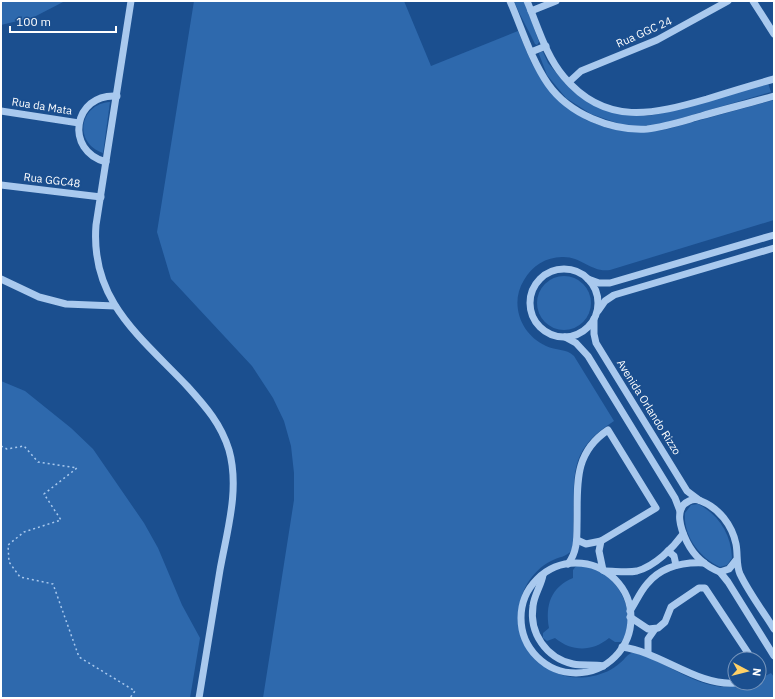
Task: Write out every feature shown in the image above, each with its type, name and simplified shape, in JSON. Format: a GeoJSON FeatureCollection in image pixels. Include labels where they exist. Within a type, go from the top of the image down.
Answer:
{"type":"FeatureCollection","features":[{"type":"Feature","properties":{"kind":"street"},"geometry":{"type":"LineString","coordinates":[[131,1],[95,236],[96,257],[101,277],[115,306],[128,323],[211,412],[226,440],[231,460],[233,495],[198,698]]}},
{"type":"Feature","properties":{"kind":"street"},"geometry":{"type":"LineString","coordinates":[[510,1],[531,52],[549,85],[561,100],[577,111],[598,121],[622,128],[647,129],[670,125],[774,96]]}},
{"type":"Feature","properties":{"kind":"street"},"geometry":{"type":"LineString","coordinates":[[527,1],[552,60],[569,82],[588,99],[602,105],[626,112],[646,113],[666,110],[774,79]]}},
{"type":"Feature","properties":{"kind":"street"},"geometry":{"type":"LineString","coordinates":[[532,11],[556,1]]}},
{"type":"Feature","properties":{"kind":"street","name":"Rua GGC 24"},"geometry":{"type":"LineString","coordinates":[[569,82],[581,71],[664,36],[728,1]]}},
{"type":"Feature","properties":{"kind":"street"},"geometry":{"type":"LineString","coordinates":[[753,1],[774,34]]}},
{"type":"Feature","properties":{"kind":"street"},"geometry":{"type":"LineString","coordinates":[[531,52],[546,46]]}},
{"type":"Feature","properties":{"kind":"street"},"geometry":{"type":"LineString","coordinates":[[106,162],[95,158],[86,150],[79,135],[79,123],[83,112],[95,100],[105,96],[117,96]]}},
{"type":"Feature","properties":{"kind":"street","name":"Rua da Mata"},"geometry":{"type":"LineString","coordinates":[[1,111],[79,123]]}},
{"type":"Feature","properties":{"kind":"street","name":"Rua GGC48"},"geometry":{"type":"LineString","coordinates":[[1,185],[101,197]]}},
{"type":"Feature","properties":{"kind":"street"},"geometry":{"type":"LineString","coordinates":[[774,235],[610,283],[599,283],[588,279],[578,272],[559,270],[541,278],[534,289],[531,309],[535,321],[548,333],[565,337],[576,343],[588,356],[675,498],[680,511],[683,534],[691,550],[704,563],[720,572],[728,582],[774,656]]}},
{"type":"Feature","properties":{"kind":"street"},"geometry":{"type":"LineString","coordinates":[[565,337],[582,332],[605,301],[614,295],[774,248]]}},
{"type":"Feature","properties":{"kind":"street"},"geometry":{"type":"LineString","coordinates":[[1,279],[39,297],[66,304],[115,306]]}},
{"type":"Feature","properties":{"kind":"street"},"geometry":{"type":"LineString","coordinates":[[588,279],[597,295],[595,316]]}},
{"type":"Feature","properties":{"kind":"street","name":"Avenida Orlando Rizzo"},"geometry":{"type":"LineString","coordinates":[[595,316],[594,334],[596,343],[687,491],[699,500]]}},
{"type":"Feature","properties":{"kind":"street"},"geometry":{"type":"LineString","coordinates":[[568,564],[576,550],[580,467],[591,445],[608,430],[656,508],[601,541],[586,544],[577,540]]}},
{"type":"Feature","properties":{"kind":"street"},"geometry":{"type":"LineString","coordinates":[[680,511],[686,503],[699,500],[718,512],[728,524],[736,544],[736,559],[740,574],[774,629]]}},
{"type":"Feature","properties":{"kind":"street"},"geometry":{"type":"LineString","coordinates":[[604,571],[636,571],[652,563],[668,551],[683,534]]}},
{"type":"Feature","properties":{"kind":"street"},"geometry":{"type":"LineString","coordinates":[[601,541],[599,551],[604,571]]}},
{"type":"Feature","properties":{"kind":"street"},"geometry":{"type":"LineString","coordinates":[[668,551],[674,556],[676,565]]}},
{"type":"Feature","properties":{"kind":"street"},"geometry":{"type":"LineString","coordinates":[[720,572],[729,569],[736,559]]}},
{"type":"Feature","properties":{"kind":"street"},"geometry":{"type":"LineString","coordinates":[[652,563],[654,570],[658,575]]}},
{"type":"Feature","properties":{"kind":"street"},"geometry":{"type":"LineString","coordinates":[[630,614],[647,584],[658,575],[676,565],[687,563],[704,563]]}},
{"type":"Feature","properties":{"kind":"street"},"geometry":{"type":"LineString","coordinates":[[568,564],[588,564],[604,571],[621,586],[628,600],[630,630],[622,647],[615,656],[603,666],[582,672],[559,670],[539,658],[529,646],[522,624],[522,608],[532,586],[543,575],[557,567],[568,564]]}},
{"type":"Feature","properties":{"kind":"street"},"geometry":{"type":"LineString","coordinates":[[543,575],[542,584],[535,597],[532,612],[534,627],[540,641],[549,652],[566,662],[580,665],[594,664],[603,666]]}},
{"type":"Feature","properties":{"kind":"street"},"geometry":{"type":"LineString","coordinates":[[630,614],[645,627],[655,629],[661,627],[666,622],[671,607],[699,588],[703,588],[707,590],[747,651]]}},
{"type":"Feature","properties":{"kind":"street"},"geometry":{"type":"LineString","coordinates":[[648,653],[648,639],[655,629]]}},
{"type":"Feature","properties":{"kind":"street"},"geometry":{"type":"LineString","coordinates":[[622,647],[648,653],[705,679],[727,683]]}},
{"type":"Feature","properties":{"kind":"path"},"geometry":{"type":"LineString","coordinates":[[1,446],[7,449],[24,446],[38,462],[77,468],[44,494],[61,520],[24,532],[8,545],[9,562],[20,577],[53,584],[79,656],[135,691],[130,698]]}},
{"type":"Feature","properties":{"kind":"shaded area"},"geometry":{"type":"Polygon","coordinates":[[[1,1],[65,1],[34,17],[1,25],[1,1]]]}},
{"type":"Feature","properties":{"kind":"shaded area"},"geometry":{"type":"Polygon","coordinates":[[[194,1],[404,1],[431,66],[518,31],[532,64],[544,83],[586,120],[607,128],[630,132],[664,130],[774,100],[774,220],[610,270],[598,269],[569,257],[556,257],[550,259],[540,263],[527,275],[520,289],[518,309],[524,327],[537,341],[553,349],[571,353],[574,356],[614,421],[588,442],[581,453],[577,464],[574,490],[572,550],[565,556],[544,565],[527,584],[520,601],[519,619],[522,636],[530,651],[542,664],[557,673],[574,677],[593,676],[604,673],[614,668],[628,655],[634,652],[655,660],[695,680],[716,686],[727,687],[727,691],[767,691],[767,675],[771,673],[774,677],[774,698],[263,698],[294,500],[294,473],[291,446],[284,421],[273,398],[252,366],[171,279],[157,232],[194,1]]]}},
{"type":"Feature","properties":{"kind":"shaded area"},"geometry":{"type":"Polygon","coordinates":[[[514,1],[524,1],[539,42],[537,45],[535,44],[514,1]]]}},
{"type":"Feature","properties":{"kind":"shaded area"},"geometry":{"type":"Polygon","coordinates":[[[540,52],[543,52],[548,63],[563,81],[577,94],[629,115],[648,116],[667,112],[768,83],[771,92],[661,124],[640,126],[620,124],[591,114],[566,98],[547,75],[539,54],[540,52]]]}},
{"type":"Feature","properties":{"kind":"shaded area"},"geometry":{"type":"Polygon","coordinates":[[[110,102],[103,153],[93,148],[87,141],[84,133],[84,124],[86,116],[92,109],[100,104],[110,102]]]}},
{"type":"Feature","properties":{"kind":"shaded area"},"geometry":{"type":"Polygon","coordinates":[[[559,276],[569,276],[579,280],[587,288],[591,298],[591,308],[587,318],[579,326],[569,330],[559,330],[549,326],[541,318],[537,308],[537,298],[541,288],[549,280],[559,276]]]}},
{"type":"Feature","properties":{"kind":"shaded area"},"geometry":{"type":"Polygon","coordinates":[[[1,381],[25,391],[71,428],[93,449],[144,523],[158,548],[182,605],[200,638],[190,698],[1,698],[1,381]]]}},
{"type":"Feature","properties":{"kind":"shaded area"},"geometry":{"type":"Polygon","coordinates":[[[698,504],[705,508],[718,520],[726,533],[732,558],[727,565],[720,567],[706,558],[694,545],[690,538],[685,522],[685,513],[691,505],[698,504]]]}},
{"type":"Feature","properties":{"kind":"shaded area"},"geometry":{"type":"Polygon","coordinates":[[[576,566],[598,570],[615,584],[621,593],[626,603],[628,625],[627,632],[621,642],[615,642],[609,638],[596,646],[589,648],[575,648],[562,643],[555,638],[547,641],[543,638],[543,633],[549,628],[548,612],[551,598],[559,586],[573,578],[573,570],[576,566]]]}}]}
